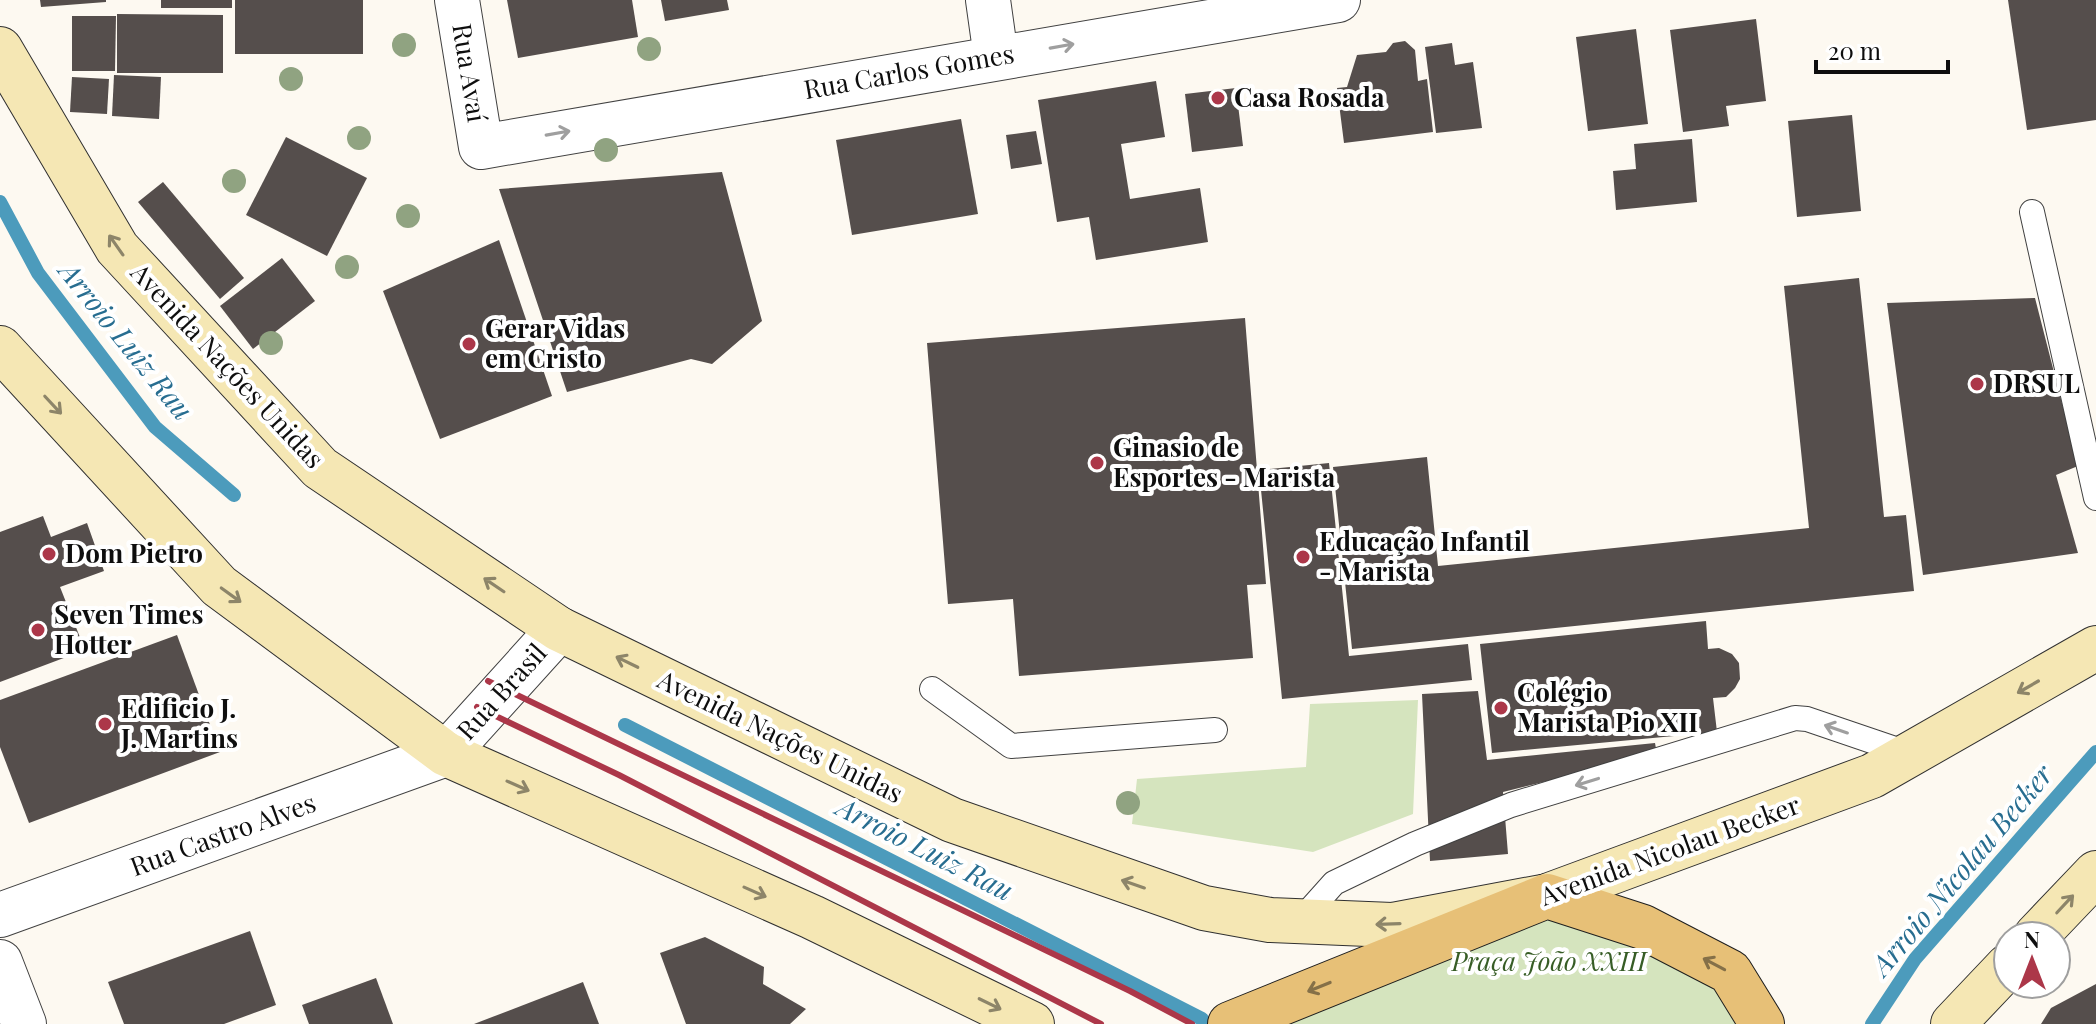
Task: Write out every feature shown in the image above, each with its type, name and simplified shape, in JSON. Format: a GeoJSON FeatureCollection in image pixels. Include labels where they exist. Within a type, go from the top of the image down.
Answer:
{"type":"FeatureCollection","features":[{"type":"Feature","properties":{"kind":"main road","name":"Avenida Nações Unidas"},"geometry":{"type":"LineString","coordinates":[[0,49],[117,248],[320,468],[559,629],[952,820],[1204,908],[1270,920],[1392,925],[1547,896],[1643,927],[1730,972],[1762,1024]]}},
{"type":"Feature","properties":{"kind":"main road"},"geometry":{"type":"LineString","coordinates":[[0,348],[219,586],[446,754],[812,917],[1032,1024]]}},
{"type":"Feature","properties":{"kind":"main road","name":"Avenida Nicolau Becker"},"geometry":{"type":"LineString","coordinates":[[1230,1024],[1547,896],[1872,776],[2096,648]]}},
{"type":"Feature","properties":{"kind":"main road"},"geometry":{"type":"LineString","coordinates":[[2051,920],[2096,873]]}},
{"type":"Feature","properties":{"kind":"main road"},"geometry":{"type":"LineString","coordinates":[[1953,1024],[1992,983]]}},
{"type":"Feature","properties":{"kind":"street","name":"Rua Avaí"},"geometry":{"type":"LineString","coordinates":[[457,0],[481,147]]}},
{"type":"Feature","properties":{"kind":"street"},"geometry":{"type":"LineString","coordinates":[[988,0],[996,57]]}},
{"type":"Feature","properties":{"kind":"street","name":"Rua Carlos Gomes"},"geometry":{"type":"LineString","coordinates":[[481,147],[1338,0]]}},
{"type":"Feature","properties":{"kind":"street","name":"Rua Brasil"},"geometry":{"type":"LineString","coordinates":[[446,754],[559,629]]}},
{"type":"Feature","properties":{"kind":"street","name":"Rua Castro Alves"},"geometry":{"type":"LineString","coordinates":[[0,915],[446,754]]}},
{"type":"Feature","properties":{"kind":"street"},"geometry":{"type":"LineString","coordinates":[[0,962],[24,1024]]}},
{"type":"Feature","properties":{"kind":"lane"},"geometry":{"type":"LineString","coordinates":[[2032,212],[2096,498]]}},
{"type":"Feature","properties":{"kind":"lane"},"geometry":{"type":"LineString","coordinates":[[932,689],[1011,746],[1215,730]]}},
{"type":"Feature","properties":{"kind":"lane"},"geometry":{"type":"LineString","coordinates":[[1300,921],[1334,883],[1415,844],[1522,801],[1795,718],[1807,719],[1910,754]]}},
{"type":"Feature","properties":{"kind":"green space"},"geometry":{"type":"Polygon","coordinates":[[[1418,700],[1413,814],[1313,852],[1132,824],[1137,779],[1306,767],[1310,704],[1418,700]]]}},
{"type":"Feature","properties":{"kind":"green space","name":"Praça João XXIII"},"geometry":{"type":"Polygon","coordinates":[[[1547,896],[1643,927],[1762,1024],[1223,1024],[1547,896]]]}},
{"type":"Feature","properties":{"kind":"building"},"geometry":{"type":"Polygon","coordinates":[[[40,0],[106,0],[106,2],[41,7],[40,0]]]}},
{"type":"Feature","properties":{"kind":"building"},"geometry":{"type":"Polygon","coordinates":[[[161,0],[232,0],[232,8],[161,8],[161,0]]]}},
{"type":"Feature","properties":{"kind":"building"},"geometry":{"type":"Polygon","coordinates":[[[235,0],[363,0],[363,54],[235,54],[235,0]]]}},
{"type":"Feature","properties":{"kind":"building"},"geometry":{"type":"Polygon","coordinates":[[[507,0],[632,0],[638,37],[518,58],[507,0]]]}},
{"type":"Feature","properties":{"kind":"building"},"geometry":{"type":"Polygon","coordinates":[[[661,0],[727,0],[729,10],[665,21],[661,0]]]}},
{"type":"Feature","properties":{"kind":"building"},"geometry":{"type":"Polygon","coordinates":[[[2008,0],[2096,0],[2096,120],[2027,130],[2008,0]]]}},
{"type":"Feature","properties":{"kind":"building"},"geometry":{"type":"Polygon","coordinates":[[[117,14],[223,15],[223,73],[117,73],[117,14]]]}},
{"type":"Feature","properties":{"kind":"building"},"geometry":{"type":"Polygon","coordinates":[[[72,16],[116,16],[115,71],[72,71],[72,16]]]}},
{"type":"Feature","properties":{"kind":"building"},"geometry":{"type":"Polygon","coordinates":[[[1756,19],[1766,101],[1726,106],[1729,126],[1683,132],[1670,30],[1756,19]]]}},
{"type":"Feature","properties":{"kind":"building"},"geometry":{"type":"Polygon","coordinates":[[[1636,29],[1648,124],[1588,131],[1576,37],[1636,29]]]}},
{"type":"Feature","properties":{"kind":"building"},"geometry":{"type":"Polygon","coordinates":[[[1405,41],[1415,50],[1418,81],[1427,79],[1433,132],[1344,143],[1337,88],[1347,87],[1357,55],[1386,52],[1393,43],[1405,41]]]}},
{"type":"Feature","properties":{"kind":"building"},"geometry":{"type":"Polygon","coordinates":[[[1452,43],[1455,65],[1473,62],[1482,128],[1436,133],[1425,47],[1452,43]]]}},
{"type":"Feature","properties":{"kind":"building"},"geometry":{"type":"Polygon","coordinates":[[[114,75],[161,77],[159,119],[112,116],[114,75]]]}},
{"type":"Feature","properties":{"kind":"building"},"geometry":{"type":"Polygon","coordinates":[[[72,77],[109,79],[107,114],[70,112],[72,77]]]}},
{"type":"Feature","properties":{"kind":"building"},"geometry":{"type":"Polygon","coordinates":[[[1156,81],[1165,137],[1121,144],[1130,199],[1200,188],[1208,242],[1096,260],[1089,217],[1057,222],[1038,100],[1156,81]]]}},
{"type":"Feature","properties":{"kind":"building"},"geometry":{"type":"Polygon","coordinates":[[[1236,88],[1243,146],[1192,152],[1185,94],[1236,88]]]}},
{"type":"Feature","properties":{"kind":"building"},"geometry":{"type":"Polygon","coordinates":[[[1852,115],[1861,211],[1797,217],[1788,121],[1852,115]]]}},
{"type":"Feature","properties":{"kind":"building"},"geometry":{"type":"Polygon","coordinates":[[[961,119],[978,214],[852,235],[836,140],[961,119]]]}},
{"type":"Feature","properties":{"kind":"building"},"geometry":{"type":"Polygon","coordinates":[[[1036,131],[1042,164],[1011,169],[1006,135],[1036,131]]]}},
{"type":"Feature","properties":{"kind":"building"},"geometry":{"type":"Polygon","coordinates":[[[286,137],[367,178],[327,256],[246,215],[286,137]]]}},
{"type":"Feature","properties":{"kind":"building"},"geometry":{"type":"Polygon","coordinates":[[[1692,139],[1697,202],[1616,210],[1613,171],[1636,169],[1634,144],[1692,139]]]}},
{"type":"Feature","properties":{"kind":"building"},"geometry":{"type":"Polygon","coordinates":[[[722,172],[762,321],[712,364],[691,359],[567,392],[499,189],[722,172]]]}},
{"type":"Feature","properties":{"kind":"building"},"geometry":{"type":"Polygon","coordinates":[[[163,182],[244,278],[220,299],[138,202],[163,182]]]}},
{"type":"Feature","properties":{"kind":"building","name":"Gerar Vidas em Cristo"},"geometry":{"type":"Polygon","coordinates":[[[499,240],[552,396],[440,439],[383,291],[499,240]]]}},
{"type":"Feature","properties":{"kind":"building"},"geometry":{"type":"Polygon","coordinates":[[[282,258],[315,301],[253,349],[220,306],[282,258]]]}},
{"type":"Feature","properties":{"kind":"building"},"geometry":{"type":"Polygon","coordinates":[[[1859,278],[1884,517],[1906,515],[1914,591],[1352,649],[1333,467],[1427,457],[1438,566],[1809,528],[1784,286],[1859,278]]]}},
{"type":"Feature","properties":{"kind":"building","name":"DRSUL"},"geometry":{"type":"Polygon","coordinates":[[[2035,298],[2078,466],[2056,475],[2078,553],[1923,575],[1887,303],[2035,298]]]}},
{"type":"Feature","properties":{"kind":"building","name":"Ginasio de Esportes - Marista"},"geometry":{"type":"Polygon","coordinates":[[[1245,318],[1266,584],[1247,585],[1253,658],[1019,676],[1013,599],[948,604],[927,343],[1245,318]]]}},
{"type":"Feature","properties":{"kind":"building","name":"Educação Infantil - Marista"},"geometry":{"type":"Polygon","coordinates":[[[1329,463],[1349,656],[1468,644],[1472,680],[1282,699],[1259,470],[1329,463]]]}},
{"type":"Feature","properties":{"kind":"building"},"geometry":{"type":"Polygon","coordinates":[[[43,516],[51,537],[87,523],[104,571],[60,587],[85,650],[0,682],[0,532],[43,516]]]}},
{"type":"Feature","properties":{"kind":"building"},"geometry":{"type":"Polygon","coordinates":[[[1706,621],[1708,649],[1719,648],[1732,654],[1739,663],[1740,679],[1735,688],[1726,697],[1713,698],[1717,732],[1492,753],[1480,644],[1706,621]]]}},
{"type":"Feature","properties":{"kind":"building","name":"Edificio J. J. Martins"},"geometry":{"type":"Polygon","coordinates":[[[177,635],[220,752],[29,823],[0,747],[0,700],[177,635]]]}},
{"type":"Feature","properties":{"kind":"building"},"geometry":{"type":"Polygon","coordinates":[[[1478,691],[1487,760],[1655,743],[1657,754],[1503,792],[1508,854],[1430,861],[1422,694],[1478,691]]]}},
{"type":"Feature","properties":{"kind":"building"},"geometry":{"type":"Polygon","coordinates":[[[250,931],[276,1005],[224,1024],[124,1024],[108,982],[250,931]]]}},
{"type":"Feature","properties":{"kind":"building"},"geometry":{"type":"Polygon","coordinates":[[[705,937],[764,967],[763,984],[806,1009],[790,1024],[686,1024],[660,953],[705,937]]]}},
{"type":"Feature","properties":{"kind":"building"},"geometry":{"type":"Polygon","coordinates":[[[376,978],[393,1024],[309,1024],[302,1005],[376,978]]]}},
{"type":"Feature","properties":{"kind":"building"},"geometry":{"type":"Polygon","coordinates":[[[583,982],[599,1024],[474,1024],[583,982]]]}},
{"type":"Feature","properties":{"kind":"building"},"geometry":{"type":"Polygon","coordinates":[[[2096,984],[2096,1024],[2041,1024],[2051,1008],[2072,1000],[2072,997],[2096,984]]]}},
{"type":"Feature","properties":{"kind":"waterway","name":"Arroio Luiz Rau"},"geometry":{"type":"LineString","coordinates":[[0,202],[38,273],[155,427],[234,495]]}},
{"type":"Feature","properties":{"kind":"waterway","name":"Arroio Luiz Rau"},"geometry":{"type":"LineString","coordinates":[[625,725],[1202,1019]]}},
{"type":"Feature","properties":{"kind":"waterway","name":"Arroio Nicolau Becker"},"geometry":{"type":"LineString","coordinates":[[1872,1024],[1915,959],[2096,752]]}},
{"type":"Feature","properties":{"kind":"railway"},"geometry":{"type":"LineString","coordinates":[[488,681],[1130,991],[1192,1024]]}},
{"type":"Feature","properties":{"kind":"railway"},"geometry":{"type":"LineString","coordinates":[[477,707],[619,775],[1101,1024]]}},
{"type":"Feature","properties":{"kind":"place","name":"Casa Rosada"},"geometry":{"type":"Point","coordinates":[1218,98]}},
{"type":"Feature","properties":{"kind":"place","name":"Gerar Vidas em Cristo"},"geometry":{"type":"Point","coordinates":[469,344]}},
{"type":"Feature","properties":{"kind":"place","name":"DRSUL"},"geometry":{"type":"Point","coordinates":[1977,384]}},
{"type":"Feature","properties":{"kind":"place","name":"Ginasio de Esportes - Marista"},"geometry":{"type":"Point","coordinates":[1097,463]}},
{"type":"Feature","properties":{"kind":"place","name":"Dom Pietro"},"geometry":{"type":"Point","coordinates":[49,554]}},
{"type":"Feature","properties":{"kind":"place","name":"Educação Infantil - Marista"},"geometry":{"type":"Point","coordinates":[1303,557]}},
{"type":"Feature","properties":{"kind":"place","name":"Seven Times Hotter"},"geometry":{"type":"Point","coordinates":[38,630]}},
{"type":"Feature","properties":{"kind":"place","name":"Colégio Marista Pio XII"},"geometry":{"type":"Point","coordinates":[1501,708]}},
{"type":"Feature","properties":{"kind":"place","name":"Edificio J. J. Martins"},"geometry":{"type":"Point","coordinates":[105,724]}}]}
